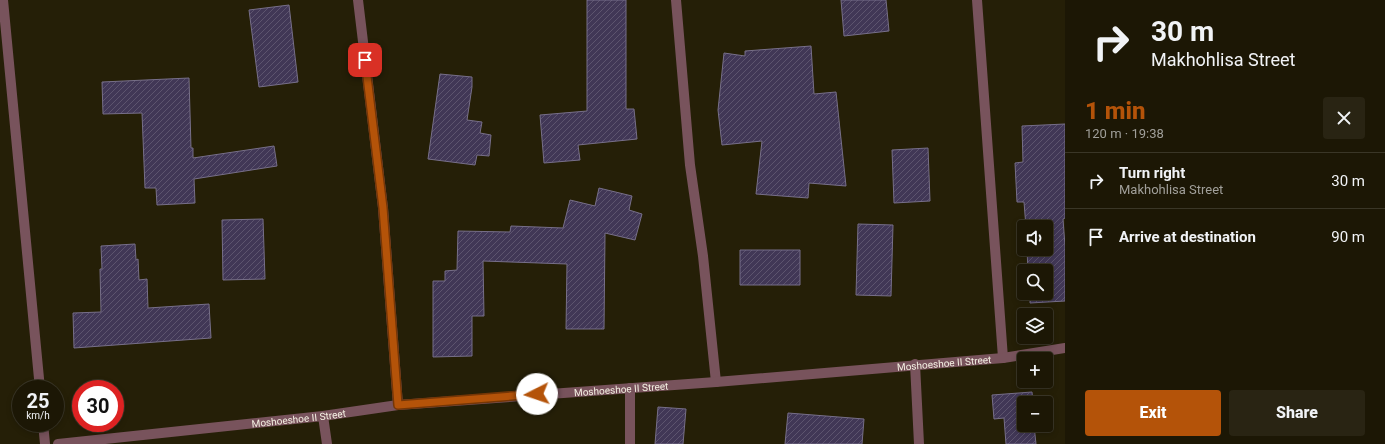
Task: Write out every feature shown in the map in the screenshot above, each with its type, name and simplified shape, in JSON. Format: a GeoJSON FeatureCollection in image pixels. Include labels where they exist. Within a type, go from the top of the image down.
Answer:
{"type":"FeatureCollection","features":[{"type":"Feature","properties":{"kind":"street"},"geometry":{"type":"LineString","coordinates":[[3,0],[39,380]]}},
{"type":"Feature","properties":{"kind":"street"},"geometry":{"type":"LineString","coordinates":[[358,0],[383,208],[398,405]]}},
{"type":"Feature","properties":{"kind":"street"},"geometry":{"type":"LineString","coordinates":[[676,0],[690,165],[703,256],[716,382]]}},
{"type":"Feature","properties":{"kind":"street"},"geometry":{"type":"LineString","coordinates":[[977,0],[1002,358]]}},
{"type":"Feature","properties":{"kind":"street","name":"Moshoeshoe II Street"},"geometry":{"type":"LineString","coordinates":[[58,444],[323,416],[398,405],[716,382],[916,364],[1002,358],[1065,348]]}},
{"type":"Feature","properties":{"kind":"street"},"geometry":{"type":"LineString","coordinates":[[916,364],[919,444]]}},
{"type":"Feature","properties":{"kind":"street"},"geometry":{"type":"LineString","coordinates":[[630,388],[630,444]]}},
{"type":"Feature","properties":{"kind":"street"},"geometry":{"type":"LineString","coordinates":[[323,416],[327,444]]}},
{"type":"Feature","properties":{"kind":"street"},"geometry":{"type":"LineString","coordinates":[[44,432],[45,444]]}},
{"type":"Feature","properties":{"kind":"building"},"geometry":{"type":"Polygon","coordinates":[[[587,0],[626,0],[626,109],[634,109],[637,139],[578,145],[580,160],[544,163],[540,115],[587,111],[587,0]]]}},
{"type":"Feature","properties":{"kind":"building"},"geometry":{"type":"Polygon","coordinates":[[[841,0],[886,0],[889,31],[844,36],[841,0]]]}},
{"type":"Feature","properties":{"kind":"building"},"geometry":{"type":"Polygon","coordinates":[[[289,5],[298,82],[259,87],[249,10],[289,5]]]}},
{"type":"Feature","properties":{"kind":"building"},"geometry":{"type":"Polygon","coordinates":[[[811,46],[814,94],[836,92],[846,186],[809,183],[808,198],[756,194],[762,141],[722,145],[718,110],[724,53],[745,56],[745,51],[811,46]]]}},
{"type":"Feature","properties":{"kind":"building"},"geometry":{"type":"Polygon","coordinates":[[[440,74],[472,77],[467,120],[482,122],[480,133],[491,135],[489,156],[477,155],[475,165],[428,159],[440,74]]]}},
{"type":"Feature","properties":{"kind":"building"},"geometry":{"type":"Polygon","coordinates":[[[189,78],[191,148],[193,148],[193,158],[274,146],[277,166],[194,179],[195,203],[157,205],[156,188],[145,188],[142,113],[103,114],[102,82],[189,78]]]}},
{"type":"Feature","properties":{"kind":"building"},"geometry":{"type":"Polygon","coordinates":[[[1065,124],[1065,218],[1063,219],[1065,246],[1065,301],[1030,303],[1030,300],[1053,300],[1053,264],[1028,264],[1027,256],[1053,256],[1053,220],[1025,220],[1024,202],[1017,202],[1015,163],[1023,162],[1022,126],[1065,124]]]}},
{"type":"Feature","properties":{"kind":"building"},"geometry":{"type":"Polygon","coordinates":[[[928,148],[930,201],[894,203],[892,150],[928,148]]]}},
{"type":"Feature","properties":{"kind":"building"},"geometry":{"type":"Polygon","coordinates":[[[599,188],[632,196],[629,210],[642,214],[635,240],[605,233],[604,329],[566,329],[567,264],[483,261],[484,316],[472,316],[472,356],[433,357],[433,281],[445,281],[445,271],[457,270],[458,231],[510,232],[511,226],[563,228],[570,200],[595,206],[599,188]]]}},
{"type":"Feature","properties":{"kind":"building"},"geometry":{"type":"Polygon","coordinates":[[[263,219],[265,279],[223,280],[222,220],[263,219]]]}},
{"type":"Feature","properties":{"kind":"building"},"geometry":{"type":"Polygon","coordinates":[[[858,224],[893,225],[891,296],[856,295],[858,224]]]}},
{"type":"Feature","properties":{"kind":"building"},"geometry":{"type":"Polygon","coordinates":[[[135,244],[136,260],[138,259],[139,280],[147,279],[148,308],[209,304],[211,338],[74,348],[73,313],[101,312],[101,246],[135,244]]]}},
{"type":"Feature","properties":{"kind":"building"},"geometry":{"type":"Polygon","coordinates":[[[740,250],[800,250],[800,285],[740,285],[740,250]]]}},
{"type":"Feature","properties":{"kind":"building"},"geometry":{"type":"Polygon","coordinates":[[[1032,392],[1032,396],[1017,396],[1017,432],[1035,432],[1036,444],[1006,444],[1004,418],[994,419],[992,395],[1032,392]]]}},
{"type":"Feature","properties":{"kind":"building"},"geometry":{"type":"Polygon","coordinates":[[[658,407],[686,409],[683,444],[655,444],[658,407]]]}},
{"type":"Feature","properties":{"kind":"building"},"geometry":{"type":"Polygon","coordinates":[[[788,413],[864,419],[862,444],[785,444],[788,413]]]}},
{"type":"Feature","properties":{"kind":"route"},"geometry":{"type":"LineString","coordinates":[[365,60],[383,208],[398,405],[537,394]]}}]}
